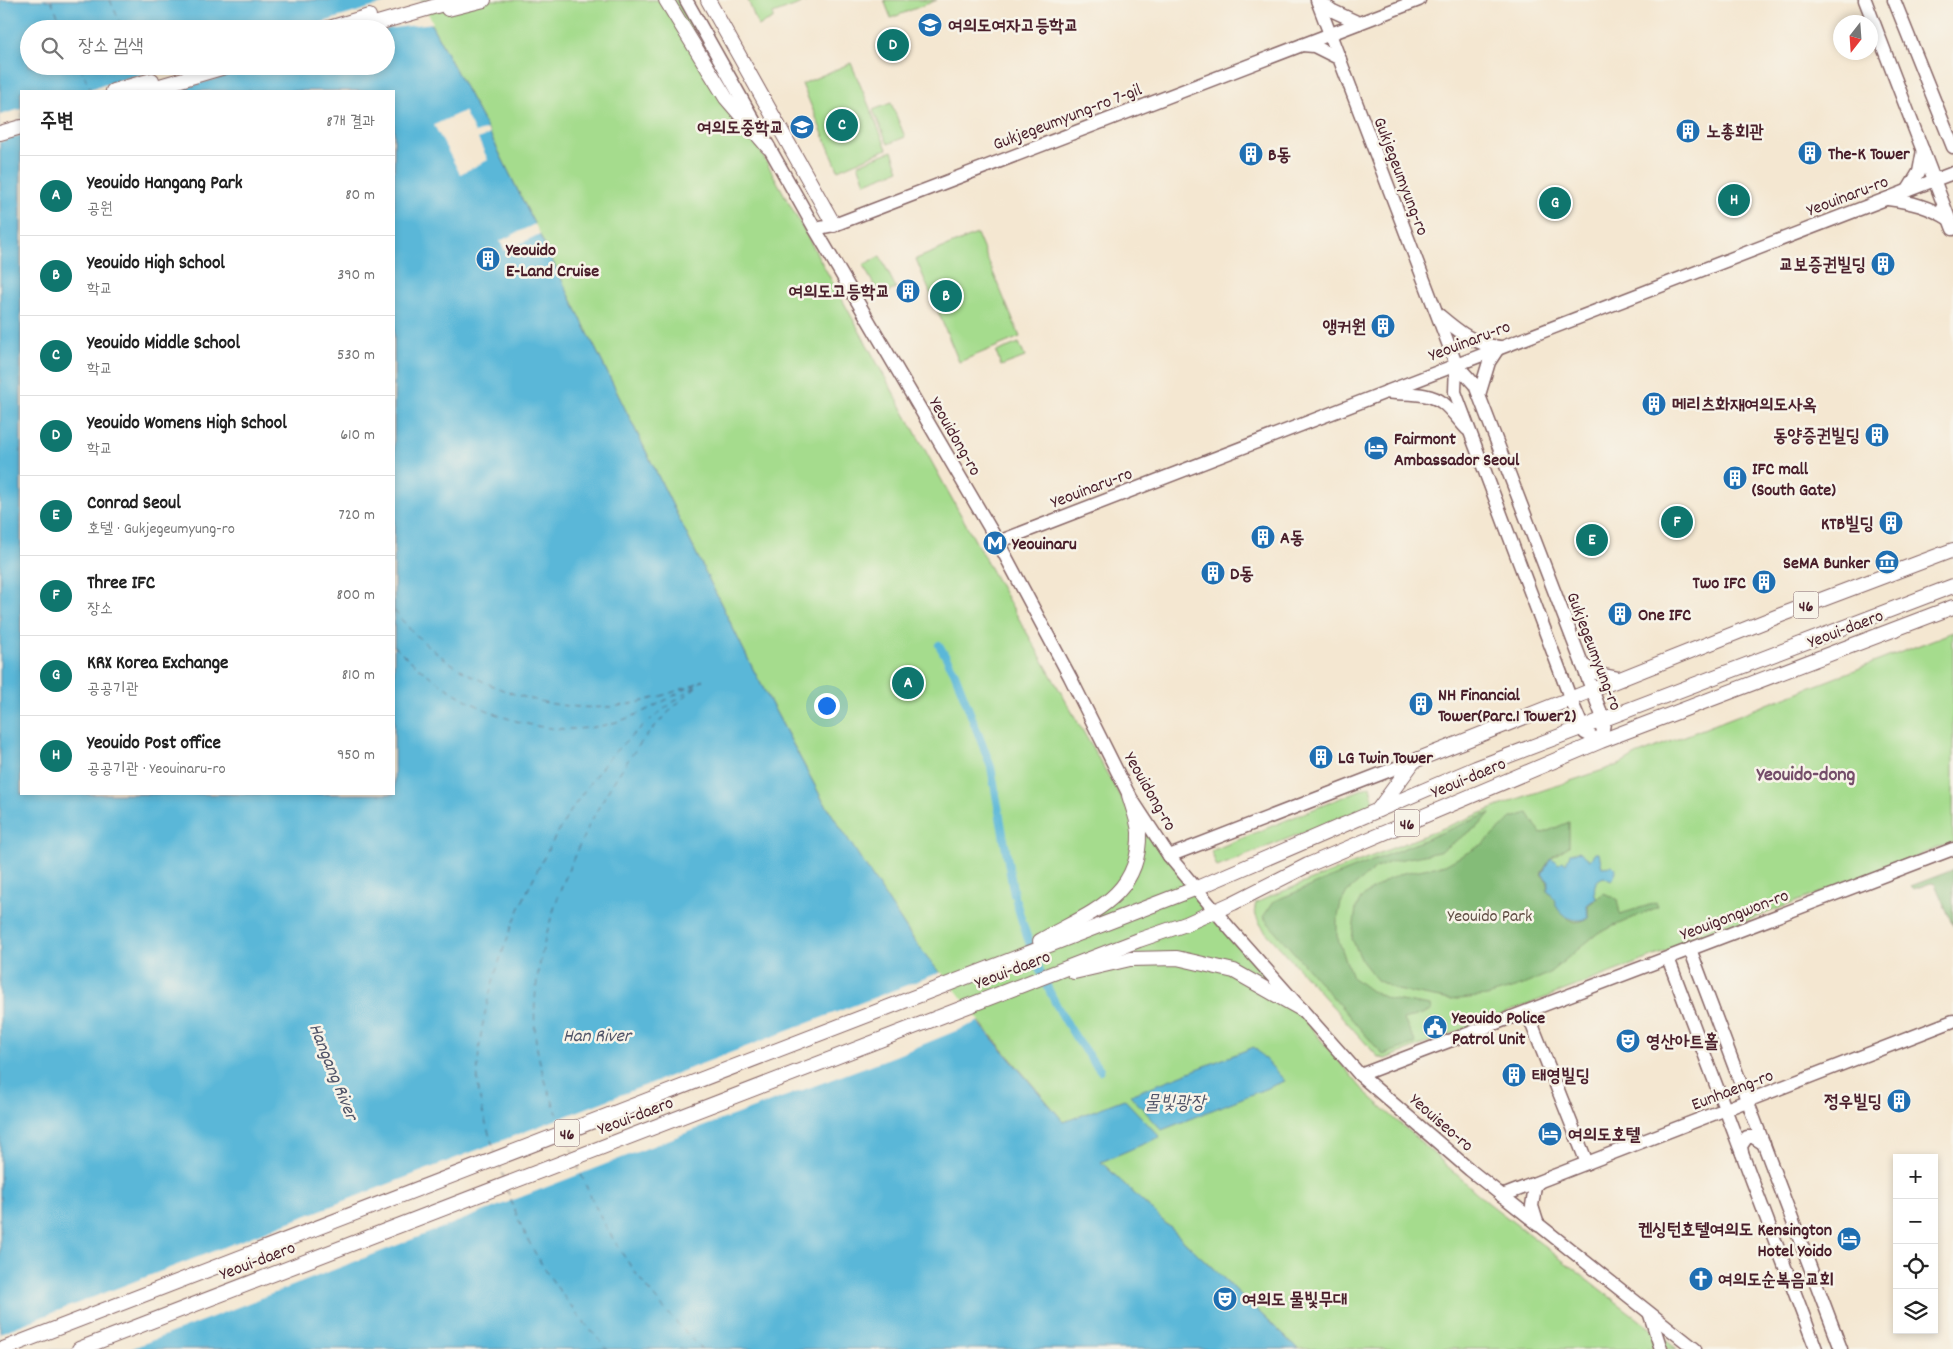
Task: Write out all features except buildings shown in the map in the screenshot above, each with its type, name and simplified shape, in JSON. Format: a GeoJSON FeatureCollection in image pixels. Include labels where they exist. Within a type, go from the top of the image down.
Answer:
{"type":"FeatureCollection","features":[{"type":"Feature","properties":{"kind":"main road"},"geometry":{"type":"LineString","coordinates":[[364,20],[426,5],[457,0]]}},
{"type":"Feature","properties":{"kind":"main road"},"geometry":{"type":"LineString","coordinates":[[383,20],[426,5],[454,8],[484,0]]}},
{"type":"Feature","properties":{"kind":"main road"},"geometry":{"type":"LineString","coordinates":[[666,0],[726,98],[768,147]]}},
{"type":"Feature","properties":{"kind":"main road"},"geometry":{"type":"LineString","coordinates":[[708,0],[834,225]]}},
{"type":"Feature","properties":{"kind":"main road"},"geometry":{"type":"LineString","coordinates":[[116,90],[168,75]]}},
{"type":"Feature","properties":{"kind":"main road"},"geometry":{"type":"LineString","coordinates":[[146,90],[197,75]]}},
{"type":"Feature","properties":{"kind":"main road"},"geometry":{"type":"LineString","coordinates":[[0,124],[20,118]]}},
{"type":"Feature","properties":{"kind":"main road"},"geometry":{"type":"LineString","coordinates":[[0,133],[20,127]]}},
{"type":"Feature","properties":{"kind":"main road","name":"Yeoui-daero"},"geometry":{"type":"LineString","coordinates":[[1378,811],[1414,761],[1571,700],[1781,614],[1953,550]]}},
{"type":"Feature","properties":{"kind":"main road","name":"Yeoui-daero"},"geometry":{"type":"LineString","coordinates":[[3,1349],[1197,888],[1476,768],[1953,586]]}},
{"type":"Feature","properties":{"kind":"main road","name":"Yeoui-daero"},"geometry":{"type":"LineString","coordinates":[[79,1349],[1216,911],[1308,865],[1601,741],[1953,607]]}},
{"type":"Feature","properties":{"kind":"main road","name":"46"},"geometry":{"type":"LineString","coordinates":[[1002,964],[1062,928],[1098,910],[1115,896],[1129,876],[1136,856],[1139,831],[1128,795]]}},
{"type":"Feature","properties":{"kind":"main road","name":"46"},"geometry":{"type":"LineString","coordinates":[[1025,984],[1145,957],[1178,958],[1234,971],[1300,1009]]}},
{"type":"Feature","properties":{"kind":"street","name":"Yeouidong-ro"},"geometry":{"type":"LineString","coordinates":[[686,0],[815,229],[998,542],[1070,676],[1128,795],[1169,856],[1197,888]]}},
{"type":"Feature","properties":{"kind":"street"},"geometry":{"type":"LineString","coordinates":[[1318,0],[1334,11],[1359,23]]}},
{"type":"Feature","properties":{"kind":"street","name":"Gukjegeumyung-ro"},"geometry":{"type":"LineString","coordinates":[[1318,0],[1456,364],[1475,385],[1593,691],[1604,723],[1601,741],[1585,733],[1571,700],[1455,392],[1456,364]]}},
{"type":"Feature","properties":{"kind":"street","name":"Gukjegeumyung-ro 7-gil"},"geometry":{"type":"LineString","coordinates":[[815,229],[834,225],[1299,44],[1419,0]]}},
{"type":"Feature","properties":{"kind":"street"},"geometry":{"type":"LineString","coordinates":[[1865,0],[1951,224]]}},
{"type":"Feature","properties":{"kind":"street"},"geometry":{"type":"LineString","coordinates":[[1894,0],[1952,144]]}},
{"type":"Feature","properties":{"kind":"street"},"geometry":{"type":"LineString","coordinates":[[1299,44],[1314,46],[1340,59]]}},
{"type":"Feature","properties":{"kind":"street"},"geometry":{"type":"LineString","coordinates":[[1908,190],[1919,172],[1923,150]]}},
{"type":"Feature","properties":{"kind":"street","name":"Yeouinaru-ro"},"geometry":{"type":"LineString","coordinates":[[998,542],[1953,173]]}},
{"type":"Feature","properties":{"kind":"street"},"geometry":{"type":"LineString","coordinates":[[1886,199],[1924,206],[1951,224]]}},
{"type":"Feature","properties":{"kind":"street"},"geometry":{"type":"LineString","coordinates":[[1436,313],[1465,337],[1487,346],[1499,347],[1489,362],[1479,395]]}},
{"type":"Feature","properties":{"kind":"street"},"geometry":{"type":"LineString","coordinates":[[1383,392],[1409,396],[1418,394],[1436,399],[1469,432]]}},
{"type":"Feature","properties":{"kind":"street"},"geometry":{"type":"LineString","coordinates":[[1582,664],[1598,674],[1623,679]]}},
{"type":"Feature","properties":{"kind":"street","name":"Yeoui-daero"},"geometry":{"type":"LineString","coordinates":[[1169,856],[1414,761]]}},
{"type":"Feature","properties":{"kind":"street","name":"Yeouigongwon-ro"},"geometry":{"type":"LineString","coordinates":[[1360,1074],[1953,850]]}},
{"type":"Feature","properties":{"kind":"street","name":"Yeouiseo-ro"},"geometry":{"type":"LineString","coordinates":[[1197,888],[1300,1009],[1360,1074],[1502,1196],[1695,1349]]}},
{"type":"Feature","properties":{"kind":"street"},"geometry":{"type":"LineString","coordinates":[[1690,949],[1841,1349]]}},
{"type":"Feature","properties":{"kind":"street"},"geometry":{"type":"LineString","coordinates":[[1668,958],[1816,1349]]}},
{"type":"Feature","properties":{"kind":"street"},"geometry":{"type":"LineString","coordinates":[[1526,1012],[1587,1163]]}},
{"type":"Feature","properties":{"kind":"street","name":"Eunhaeng-ro"},"geometry":{"type":"LineString","coordinates":[[1502,1196],[1953,1022]]}},
{"type":"Feature","properties":{"kind":"street"},"geometry":{"type":"LineString","coordinates":[[1710,1068],[1719,1070],[1732,1059]]}},
{"type":"Feature","properties":{"kind":"street"},"geometry":{"type":"LineString","coordinates":[[1743,1155],[1741,1146],[1747,1137],[1752,1136],[1764,1144]]}},
{"type":"Feature","properties":{"kind":"street"},"geometry":{"type":"LineString","coordinates":[[1538,1225],[1532,1200],[1535,1186],[1539,1182]]}},
{"type":"Feature","properties":{"kind":"street"},"geometry":{"type":"LineString","coordinates":[[1650,1315],[1661,1349]]}},
{"type":"Feature","properties":{"kind":"green space"},"geometry":{"type":"Polygon","coordinates":[[[418,0],[677,0],[994,575],[1129,812],[1364,1091],[1486,1201],[1677,1349],[1298,1349],[1101,1162],[1064,1122],[930,963],[864,867],[822,799],[754,671],[490,134],[418,0]]]}},
{"type":"Feature","properties":{"kind":"green space"},"geometry":{"type":"Polygon","coordinates":[[[748,0],[810,0],[773,14],[773,19],[758,26],[748,0]]]}},
{"type":"Feature","properties":{"kind":"green space"},"geometry":{"type":"Polygon","coordinates":[[[884,0],[937,0],[891,18],[884,0]]]}},
{"type":"Feature","properties":{"kind":"green space"},"geometry":{"type":"Polygon","coordinates":[[[851,63],[887,149],[838,170],[802,84],[851,63]]]}},
{"type":"Feature","properties":{"kind":"green space"},"geometry":{"type":"Polygon","coordinates":[[[891,103],[905,137],[888,144],[873,110],[891,103]]]}},
{"type":"Feature","properties":{"kind":"green space"},"geometry":{"type":"Polygon","coordinates":[[[892,151],[899,170],[865,183],[858,164],[892,151]]]}},
{"type":"Feature","properties":{"kind":"green space"},"geometry":{"type":"Polygon","coordinates":[[[977,234],[1020,337],[959,362],[916,259],[977,234]]]}},
{"type":"Feature","properties":{"kind":"green space"},"geometry":{"type":"Polygon","coordinates":[[[880,256],[896,288],[880,296],[863,265],[880,256]]]}},
{"type":"Feature","properties":{"kind":"green space"},"geometry":{"type":"Polygon","coordinates":[[[1019,343],[1025,357],[1001,366],[996,352],[1019,343]]]}},
{"type":"Feature","properties":{"kind":"green space","name":"Yeouido Park"},"geometry":{"type":"Polygon","coordinates":[[[1953,632],[1953,842],[1385,1059],[1378,1057],[1265,931],[1257,918],[1255,911],[1256,903],[1271,896],[1517,799],[1621,764],[1636,755],[1953,632]]]}},
{"type":"Feature","properties":{"kind":"green space"},"geometry":{"type":"Polygon","coordinates":[[[1370,786],[1373,800],[1369,806],[1217,867],[1211,851],[1370,786]]]}},
{"type":"Feature","properties":{"kind":"green space"},"geometry":{"type":"Polygon","coordinates":[[[1490,813],[1480,825],[1439,852],[1393,861],[1376,868],[1347,892],[1341,903],[1337,921],[1337,936],[1352,977],[1371,991],[1389,999],[1430,1006],[1431,1011],[1404,1020],[1416,1043],[1383,1055],[1263,917],[1274,901],[1490,813]]]}},
{"type":"Feature","properties":{"kind":"green space"},"geometry":{"type":"Polygon","coordinates":[[[1528,813],[1541,834],[1569,822],[1569,846],[1551,858],[1541,874],[1548,882],[1547,891],[1567,918],[1573,921],[1580,921],[1588,918],[1588,905],[1604,893],[1617,899],[1620,914],[1656,903],[1658,907],[1598,933],[1548,974],[1521,986],[1487,996],[1450,1000],[1397,990],[1377,980],[1362,961],[1352,939],[1356,908],[1362,897],[1387,880],[1403,873],[1445,865],[1483,844],[1512,818],[1528,813]]]}},
{"type":"Feature","properties":{"kind":"green space"},"geometry":{"type":"Polygon","coordinates":[[[1953,870],[1953,925],[1935,884],[1931,883],[1914,889],[1911,886],[1953,870]]]}},
{"type":"Feature","properties":{"kind":"water","name":"Han River"},"geometry":{"type":"Polygon","coordinates":[[[0,0],[418,0],[490,134],[754,671],[822,799],[913,939],[979,1023],[1064,1122],[1124,1099],[1160,1137],[1101,1162],[1298,1349],[0,1349],[0,0]]]}},
{"type":"Feature","properties":{"kind":"water"},"geometry":{"type":"Polygon","coordinates":[[[1579,851],[1590,860],[1595,853],[1599,853],[1602,867],[1612,866],[1615,869],[1615,875],[1611,881],[1604,877],[1596,882],[1596,898],[1587,905],[1588,918],[1580,920],[1564,915],[1558,909],[1553,897],[1547,891],[1549,882],[1542,874],[1551,858],[1559,864],[1562,861],[1566,863],[1570,854],[1579,851]]]}},
{"type":"Feature","properties":{"kind":"water","name":"물빛광장"},"geometry":{"type":"Polygon","coordinates":[[[1254,1047],[1285,1081],[1162,1130],[1130,1095],[1254,1047]]]}},
{"type":"Feature","properties":{"kind":"pier"},"geometry":{"type":"Polygon","coordinates":[[[395,0],[421,0],[433,23],[395,28],[395,20],[330,20],[395,0]]]}},
{"type":"Feature","properties":{"kind":"pier"},"geometry":{"type":"Polygon","coordinates":[[[139,75],[228,75],[176,90],[86,90],[139,75]]]}},
{"type":"Feature","properties":{"kind":"pier"},"geometry":{"type":"Polygon","coordinates":[[[20,109],[20,135],[0,142],[0,115],[20,109]]]}},
{"type":"Feature","properties":{"kind":"pier"},"geometry":{"type":"Polygon","coordinates":[[[464,111],[475,133],[487,129],[490,134],[478,139],[488,160],[460,174],[434,125],[464,111]]]}},
{"type":"Feature","properties":{"kind":"pier"},"geometry":{"type":"Polygon","coordinates":[[[535,224],[540,234],[505,251],[500,241],[535,224]]]}},
{"type":"Feature","properties":{"kind":"pier"},"geometry":{"type":"Polygon","coordinates":[[[941,972],[980,1021],[895,1056],[686,1133],[130,1349],[0,1349],[0,1333],[941,972]]]}},
{"type":"Feature","properties":{"kind":"waterway"},"geometry":{"type":"LineString","coordinates":[[939,645],[954,671],[991,767],[1014,895]]}},
{"type":"Feature","properties":{"kind":"waterway"},"geometry":{"type":"LineString","coordinates":[[1016,901],[1039,969],[1049,990],[1072,1032],[1100,1070]]}},
{"type":"Feature","properties":{"kind":"ferry route"},"geometry":{"type":"LineString","coordinates":[[51,0],[60,20]]}},
{"type":"Feature","properties":{"kind":"ferry route"},"geometry":{"type":"LineString","coordinates":[[110,0],[119,20]]}},
{"type":"Feature","properties":{"kind":"ferry route"},"geometry":{"type":"LineString","coordinates":[[84,75],[91,90]]}},
{"type":"Feature","properties":{"kind":"ferry route"},"geometry":{"type":"LineString","coordinates":[[395,611],[413,632],[461,670],[489,684],[547,703],[577,707],[618,706],[652,699],[695,684]]}},
{"type":"Feature","properties":{"kind":"ferry route"},"geometry":{"type":"LineString","coordinates":[[395,647],[416,666],[467,700],[523,723],[553,728],[583,729],[613,723],[648,709],[703,680],[644,725],[612,755],[588,785],[565,820],[522,902],[491,987],[482,1029],[478,1067],[479,1089],[482,1111],[495,1152]]}},
{"type":"Feature","properties":{"kind":"ferry route"},"geometry":{"type":"LineString","coordinates":[[562,1126],[541,1067],[535,1031],[535,996],[550,922],[578,848],[615,780],[648,734],[697,686]]}},
{"type":"Feature","properties":{"kind":"ferry route"},"geometry":{"type":"LineString","coordinates":[[567,1139],[572,1151]]}},
{"type":"Feature","properties":{"kind":"ferry route"},"geometry":{"type":"LineString","coordinates":[[499,1163],[504,1178]]}},
{"type":"Feature","properties":{"kind":"ferry route"},"geometry":{"type":"LineString","coordinates":[[577,1164],[601,1217],[629,1264],[662,1306],[702,1349]]}},
{"type":"Feature","properties":{"kind":"ferry route"},"geometry":{"type":"LineString","coordinates":[[507,1189],[525,1234],[548,1275],[607,1349]]}},
{"type":"Feature","properties":{"kind":"place","name":"여의도여자고등학교"},"geometry":{"type":"Point","coordinates":[930,25]}},
{"type":"Feature","properties":{"kind":"place","name":"Yeouido Womens High School"},"geometry":{"type":"Point","coordinates":[893,45]}},
{"type":"Feature","properties":{"kind":"place","name":"Yeouido Middle School"},"geometry":{"type":"Point","coordinates":[842,125]}},
{"type":"Feature","properties":{"kind":"place","name":"여의도중학교"},"geometry":{"type":"Point","coordinates":[802,127]}},
{"type":"Feature","properties":{"kind":"place","name":"노총회관"},"geometry":{"type":"Point","coordinates":[1688,131]}},
{"type":"Feature","properties":{"kind":"place","name":"The-K Tower"},"geometry":{"type":"Point","coordinates":[1810,153]}},
{"type":"Feature","properties":{"kind":"place","name":"B동"},"geometry":{"type":"Point","coordinates":[1251,154]}},
{"type":"Feature","properties":{"kind":"place","name":"Yeouido Post office"},"geometry":{"type":"Point","coordinates":[1734,200]}},
{"type":"Feature","properties":{"kind":"place","name":"KRX Korea Exchange"},"geometry":{"type":"Point","coordinates":[1555,203]}},
{"type":"Feature","properties":{"kind":"place","name":"Yeouido E-Land Cruise"},"geometry":{"type":"Point","coordinates":[488,259]}},
{"type":"Feature","properties":{"kind":"place","name":"교보증권빌딩"},"geometry":{"type":"Point","coordinates":[1883,264]}},
{"type":"Feature","properties":{"kind":"place","name":"여의도고등학교"},"geometry":{"type":"Point","coordinates":[908,291]}},
{"type":"Feature","properties":{"kind":"place","name":"Yeouido High School"},"geometry":{"type":"Point","coordinates":[946,296]}},
{"type":"Feature","properties":{"kind":"place","name":"앵커원"},"geometry":{"type":"Point","coordinates":[1383,326]}},
{"type":"Feature","properties":{"kind":"place","name":"메리츠화재여의도사옥"},"geometry":{"type":"Point","coordinates":[1654,404]}},
{"type":"Feature","properties":{"kind":"place","name":"동양증권빌딩"},"geometry":{"type":"Point","coordinates":[1877,435]}},
{"type":"Feature","properties":{"kind":"place","name":"Fairmont Ambassador Seoul"},"geometry":{"type":"Point","coordinates":[1376,448]}},
{"type":"Feature","properties":{"kind":"place","name":"IFC mall (South Gate)"},"geometry":{"type":"Point","coordinates":[1735,478]}},
{"type":"Feature","properties":{"kind":"place","name":"Three IFC"},"geometry":{"type":"Point","coordinates":[1677,522]}},
{"type":"Feature","properties":{"kind":"place","name":"KTB빌딩"},"geometry":{"type":"Point","coordinates":[1891,523]}},
{"type":"Feature","properties":{"kind":"place","name":"A동"},"geometry":{"type":"Point","coordinates":[1263,537]}},
{"type":"Feature","properties":{"kind":"place","name":"Conrad Seoul"},"geometry":{"type":"Point","coordinates":[1592,540]}},
{"type":"Feature","properties":{"kind":"place","name":"Yeouinaru"},"geometry":{"type":"Point","coordinates":[995,543]}},
{"type":"Feature","properties":{"kind":"place","name":"SeMA Bunker"},"geometry":{"type":"Point","coordinates":[1887,562]}},
{"type":"Feature","properties":{"kind":"place","name":"D동"},"geometry":{"type":"Point","coordinates":[1213,573]}},
{"type":"Feature","properties":{"kind":"place","name":"Two IFC"},"geometry":{"type":"Point","coordinates":[1764,582]}},
{"type":"Feature","properties":{"kind":"place","name":"One IFC"},"geometry":{"type":"Point","coordinates":[1620,614]}},
{"type":"Feature","properties":{"kind":"place","name":"Yeouido Hangang Park"},"geometry":{"type":"Point","coordinates":[908,683]}},
{"type":"Feature","properties":{"kind":"place","name":"NH Financial Tower(Parc.1 Tower2)"},"geometry":{"type":"Point","coordinates":[1421,704]}},
{"type":"Feature","properties":{"kind":"place","name":"LG Twin Tower"},"geometry":{"type":"Point","coordinates":[1321,757]}},
{"type":"Feature","properties":{"kind":"place","name":"Yeouido Police Patrol Unit"},"geometry":{"type":"Point","coordinates":[1435,1027]}},
{"type":"Feature","properties":{"kind":"place","name":"영산아트홀"},"geometry":{"type":"Point","coordinates":[1628,1041]}},
{"type":"Feature","properties":{"kind":"place","name":"태영빌딩"},"geometry":{"type":"Point","coordinates":[1514,1075]}},
{"type":"Feature","properties":{"kind":"place","name":"정우빌딩"},"geometry":{"type":"Point","coordinates":[1899,1101]}},
{"type":"Feature","properties":{"kind":"place","name":"여의도호텔"},"geometry":{"type":"Point","coordinates":[1550,1134]}},
{"type":"Feature","properties":{"kind":"place","name":"켄싱턴호텔여의도 Kensington Hotel Yoido"},"geometry":{"type":"Point","coordinates":[1849,1239]}},
{"type":"Feature","properties":{"kind":"place","name":"여의도순복음교회"},"geometry":{"type":"Point","coordinates":[1701,1279]}},
{"type":"Feature","properties":{"kind":"place","name":"여의도 물빛무대"},"geometry":{"type":"Point","coordinates":[1225,1299]}},
{"type":"Feature","properties":{"kind":"district","name":"Yeouido-dong"},"geometry":{"type":"Point","coordinates":[1806,773]}},
{"type":"Feature","properties":{"kind":"water label","name":"Hangang River"},"geometry":{"type":"Point","coordinates":[335,1071]}}]}
